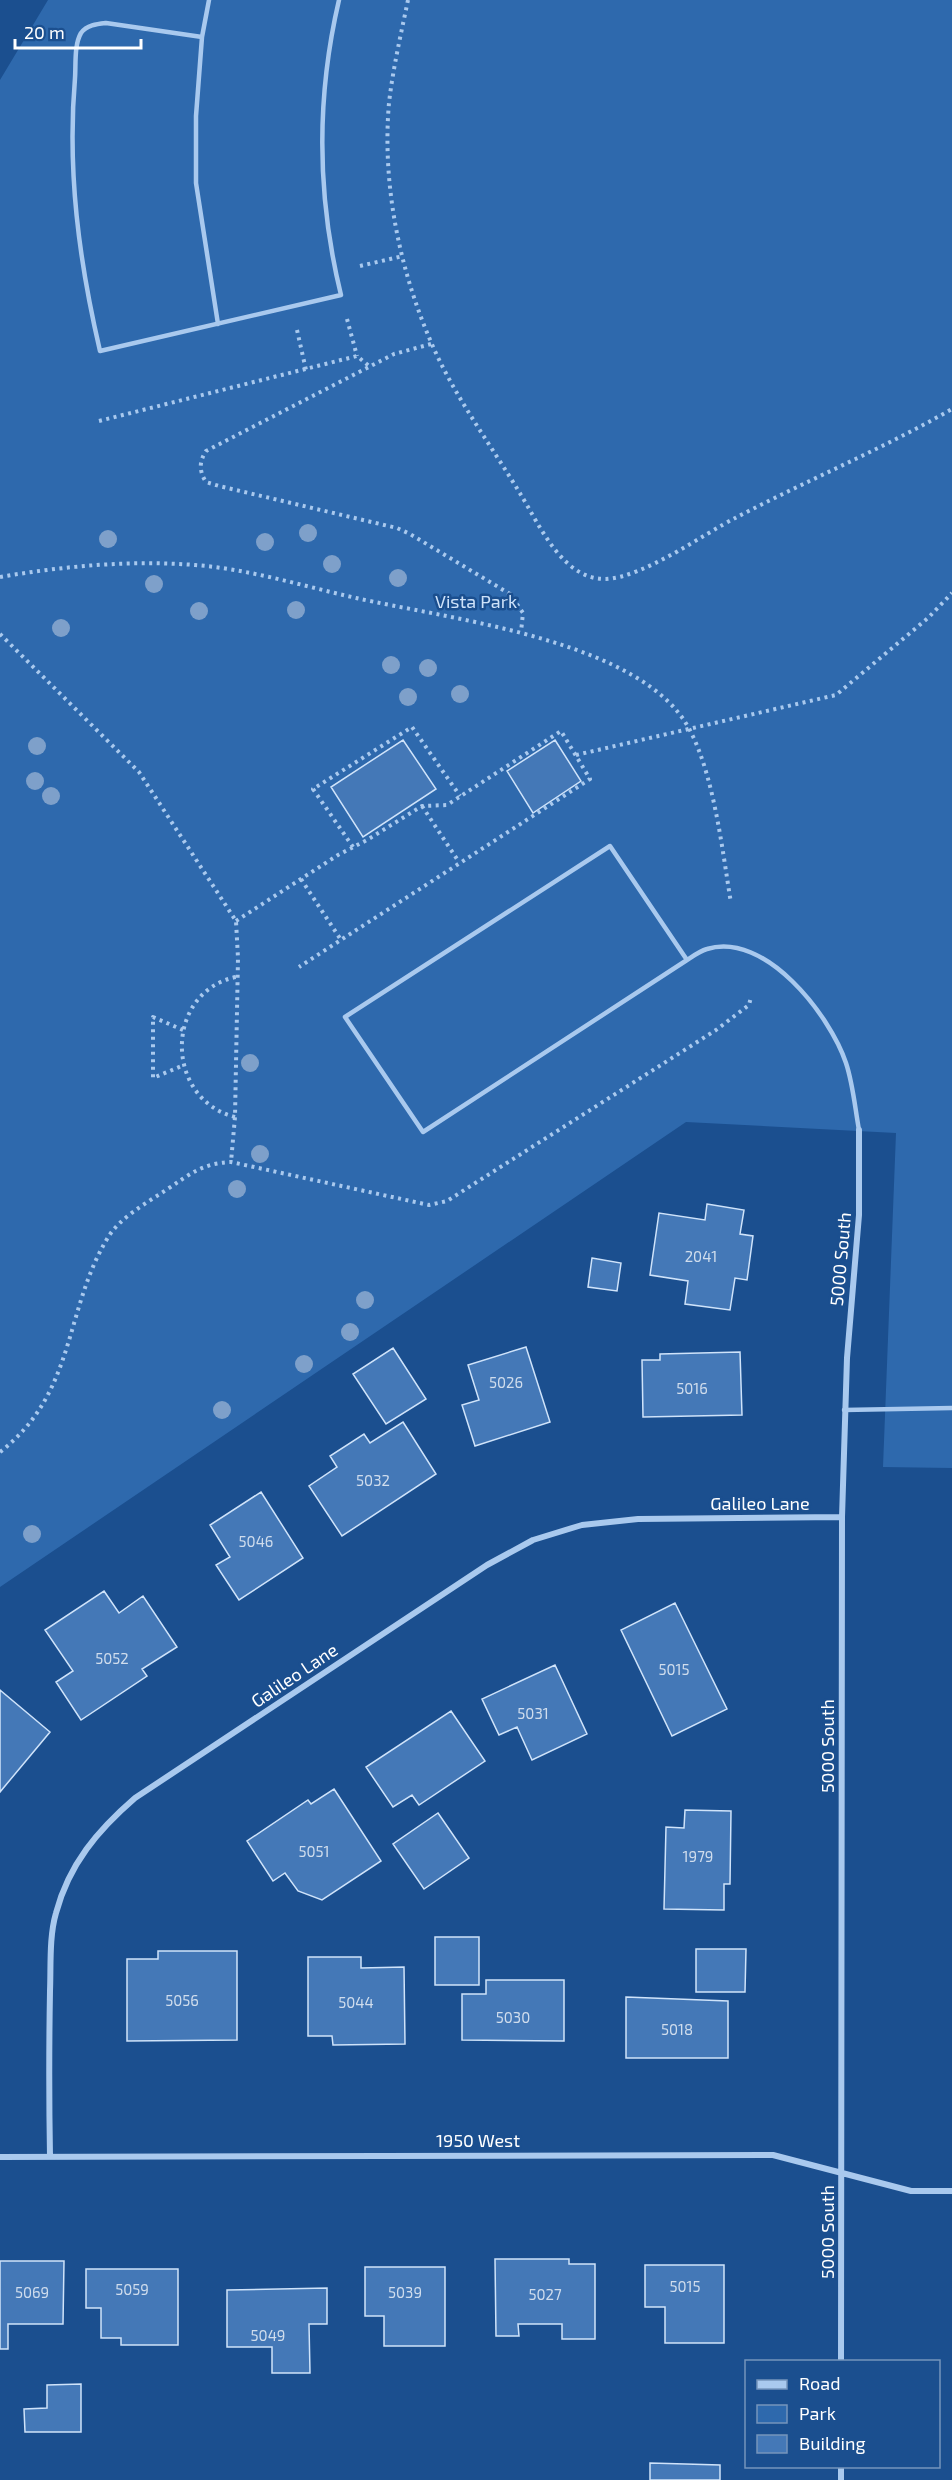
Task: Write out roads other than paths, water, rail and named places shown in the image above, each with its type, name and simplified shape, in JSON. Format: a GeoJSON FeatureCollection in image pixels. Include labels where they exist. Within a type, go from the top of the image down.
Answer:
{"type":"FeatureCollection","features":[{"type":"Feature","properties":{"kind":"street","name":"5000 South"},"geometry":{"type":"LineString","coordinates":[[841,2360],[842,1517],[844,1410],[859,1215],[859,1130]]}},
{"type":"Feature","properties":{"kind":"street","name":"Galileo Lane"},"geometry":{"type":"LineString","coordinates":[[50,2156],[49,2065],[55,1915],[75,1865],[103,1826],[135,1798],[487,1565],[534,1540],[582,1525],[638,1519],[842,1517]]}},
{"type":"Feature","properties":{"kind":"street","name":"1950 West"},"geometry":{"type":"LineString","coordinates":[[0,2157],[773,2155],[842,2171],[911,2191],[952,2191]]}},
{"type":"Feature","properties":{"kind":"lane"},"geometry":{"type":"LineString","coordinates":[[209,0],[202,37],[196,116],[196,183],[218,324]]}},
{"type":"Feature","properties":{"kind":"lane"},"geometry":{"type":"LineString","coordinates":[[202,37],[106,23],[93,25],[82,31],[78,42],[73,95],[73,164],[80,249],[100,351],[341,295],[335,272],[321,167],[323,99],[330,38],[339,0]]}},
{"type":"Feature","properties":{"kind":"lane"},"geometry":{"type":"LineString","coordinates":[[687,960],[610,846],[345,1017],[423,1132],[687,960],[707,949],[741,950],[781,970],[802,988],[824,1019],[845,1061],[859,1130]]}},
{"type":"Feature","properties":{"kind":"lane"},"geometry":{"type":"LineString","coordinates":[[844,1410],[952,1408]]}},
{"type":"Feature","properties":{"kind":"park label","name":"Vista Park"},"geometry":{"type":"Point","coordinates":[476,601]}}]}
